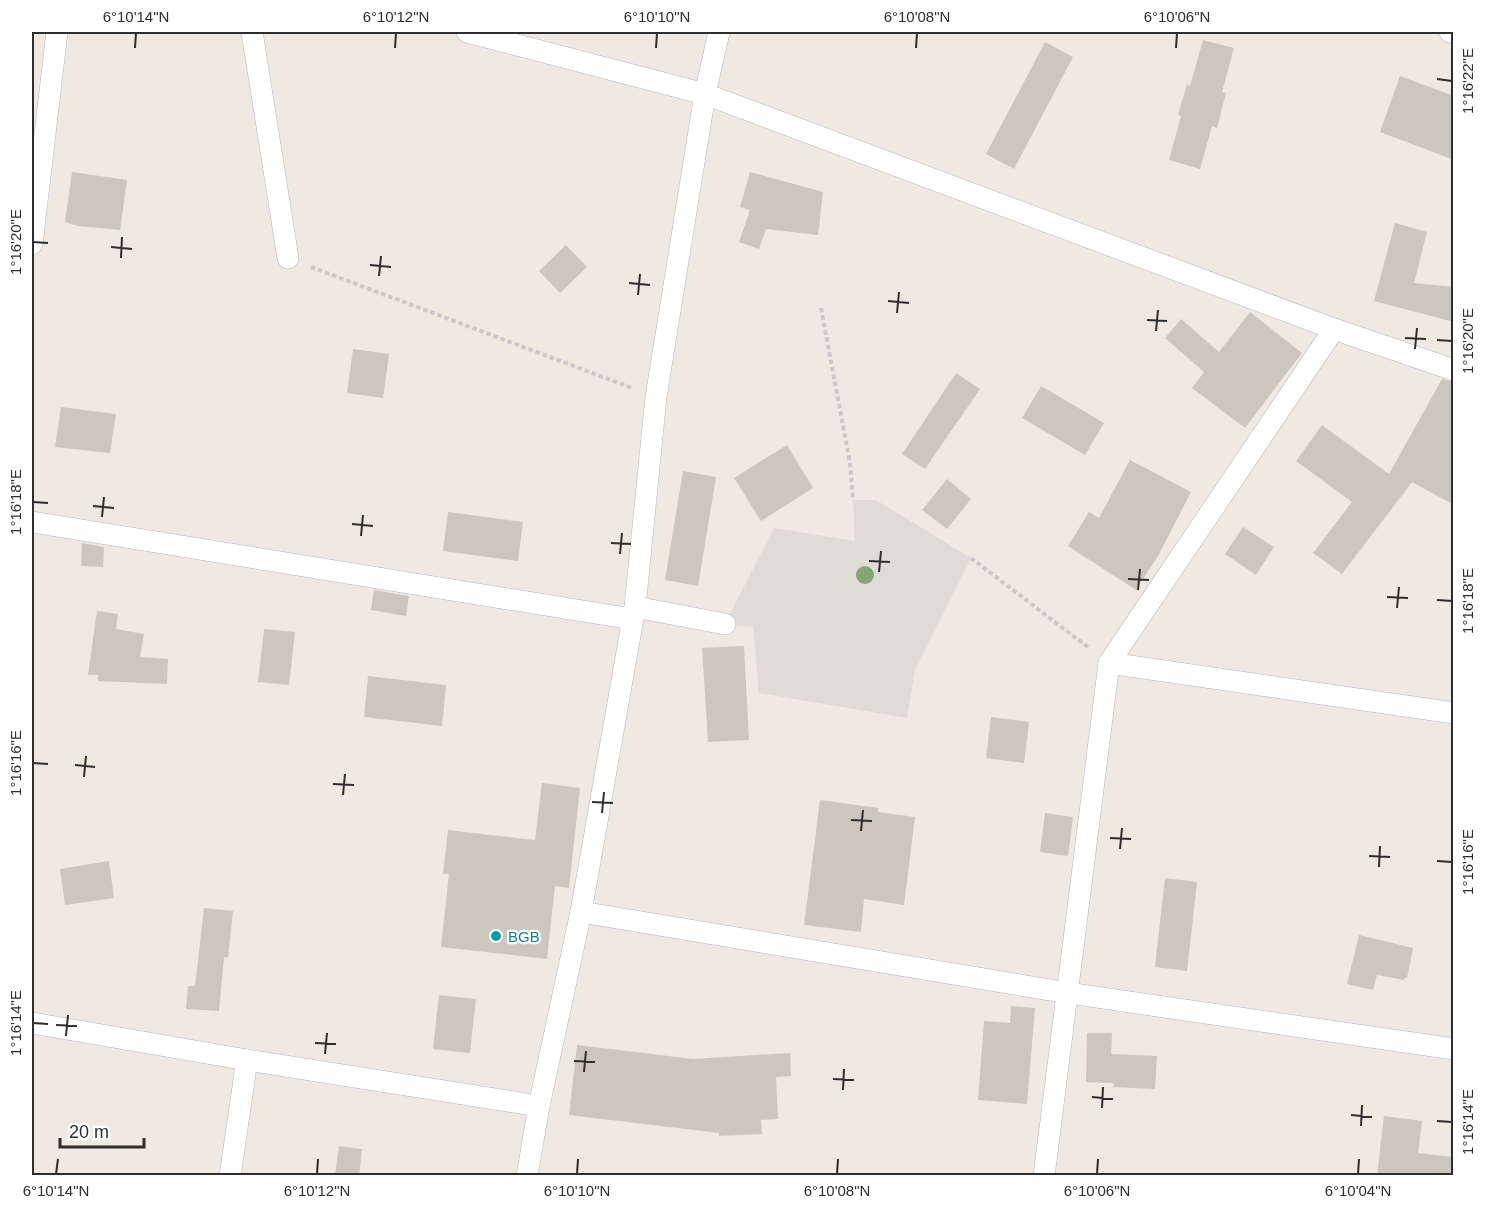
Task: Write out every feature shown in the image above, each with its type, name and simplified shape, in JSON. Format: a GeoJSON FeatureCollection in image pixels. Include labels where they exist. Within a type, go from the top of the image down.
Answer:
{"type":"FeatureCollection","features":[{"type":"Feature","properties":{"kind":"street"},"geometry":{"type":"LineString","coordinates":[[32,243],[57,32]]}},
{"type":"Feature","properties":{"kind":"street"},"geometry":{"type":"LineString","coordinates":[[252,32],[288,258]]}},
{"type":"Feature","properties":{"kind":"street"},"geometry":{"type":"LineString","coordinates":[[467,32],[705,94],[1334,328],[1454,370]]}},
{"type":"Feature","properties":{"kind":"street"},"geometry":{"type":"LineString","coordinates":[[527,1176],[539,1106],[581,912],[633,613],[656,397],[705,94],[719,32]]}},
{"type":"Feature","properties":{"kind":"street"},"geometry":{"type":"LineString","coordinates":[[1044,1176],[1109,663],[1334,328]]}},
{"type":"Feature","properties":{"kind":"street"},"geometry":{"type":"LineString","coordinates":[[32,522],[633,613],[725,624]]}},
{"type":"Feature","properties":{"kind":"street"},"geometry":{"type":"LineString","coordinates":[[1109,663],[1454,713]]}},
{"type":"Feature","properties":{"kind":"street"},"geometry":{"type":"LineString","coordinates":[[581,912],[1068,993],[1454,1049]]}},
{"type":"Feature","properties":{"kind":"street"},"geometry":{"type":"LineString","coordinates":[[32,1023],[539,1106]]}},
{"type":"Feature","properties":{"kind":"street"},"geometry":{"type":"LineString","coordinates":[[230,1176],[247,1060]]}},
{"type":"Feature","properties":{"kind":"path"},"geometry":{"type":"LineString","coordinates":[[288,258],[656,397]]}},
{"type":"Feature","properties":{"kind":"path"},"geometry":{"type":"LineString","coordinates":[[821,308],[850,463],[853,500]]}},
{"type":"Feature","properties":{"kind":"path"},"geometry":{"type":"LineString","coordinates":[[972,558],[1109,663]]}},
{"type":"Feature","properties":{"kind":"shaded area"},"geometry":{"type":"Polygon","coordinates":[[[853,500],[876,500],[971,558],[915,670],[907,718],[759,693],[753,627],[725,624],[774,528],[855,541],[853,500]]]}},
{"type":"Feature","properties":{"kind":"building"},"geometry":{"type":"Polygon","coordinates":[[[1203,40],[1234,48],[1222,92],[1226,93],[1217,128],[1212,126],[1200,169],[1169,160],[1181,116],[1178,115],[1187,84],[1190,86],[1203,40]]]}},
{"type":"Feature","properties":{"kind":"building"},"geometry":{"type":"Polygon","coordinates":[[[1045,42],[1073,57],[1014,169],[986,154],[1045,42]]]}},
{"type":"Feature","properties":{"kind":"building"},"geometry":{"type":"Polygon","coordinates":[[[1400,76],[1454,96],[1454,160],[1380,132],[1400,76]]]}},
{"type":"Feature","properties":{"kind":"building"},"geometry":{"type":"Polygon","coordinates":[[[72,172],[127,180],[120,230],[78,226],[65,222],[72,172]]]}},
{"type":"Feature","properties":{"kind":"building"},"geometry":{"type":"Polygon","coordinates":[[[750,172],[823,192],[818,235],[766,229],[759,249],[739,242],[750,210],[740,207],[750,172]]]}},
{"type":"Feature","properties":{"kind":"building"},"geometry":{"type":"Polygon","coordinates":[[[1395,223],[1427,232],[1414,283],[1454,287],[1454,322],[1374,301],[1395,223]]]}},
{"type":"Feature","properties":{"kind":"building"},"geometry":{"type":"Polygon","coordinates":[[[566,245],[587,267],[560,293],[539,271],[566,245]]]}},
{"type":"Feature","properties":{"kind":"building"},"geometry":{"type":"Polygon","coordinates":[[[1250,312],[1302,353],[1245,428],[1192,388],[1204,372],[1165,338],[1181,319],[1219,352],[1250,312]]]}},
{"type":"Feature","properties":{"kind":"building"},"geometry":{"type":"Polygon","coordinates":[[[353,349],[389,354],[383,398],[347,393],[353,349]]]}},
{"type":"Feature","properties":{"kind":"building"},"geometry":{"type":"Polygon","coordinates":[[[956,373],[980,389],[925,469],[902,454],[956,373]]]}},
{"type":"Feature","properties":{"kind":"building"},"geometry":{"type":"Polygon","coordinates":[[[1442,379],[1454,382],[1454,505],[1412,482],[1342,574],[1313,553],[1352,502],[1296,461],[1322,425],[1389,474],[1442,379]]]}},
{"type":"Feature","properties":{"kind":"building"},"geometry":{"type":"Polygon","coordinates":[[[1041,386],[1104,423],[1085,455],[1022,418],[1041,386]]]}},
{"type":"Feature","properties":{"kind":"building"},"geometry":{"type":"Polygon","coordinates":[[[61,407],[116,414],[110,453],[55,447],[61,407]]]}},
{"type":"Feature","properties":{"kind":"building"},"geometry":{"type":"Polygon","coordinates":[[[787,445],[813,488],[761,521],[734,478],[787,445]]]}},
{"type":"Feature","properties":{"kind":"building"},"geometry":{"type":"Polygon","coordinates":[[[1130,460],[1191,492],[1158,556],[1136,590],[1068,546],[1089,512],[1099,518],[1130,460]]]}},
{"type":"Feature","properties":{"kind":"building"},"geometry":{"type":"Polygon","coordinates":[[[683,471],[716,477],[698,586],[665,580],[683,471]]]}},
{"type":"Feature","properties":{"kind":"building"},"geometry":{"type":"Polygon","coordinates":[[[947,479],[971,499],[947,529],[922,510],[947,479]]]}},
{"type":"Feature","properties":{"kind":"building"},"geometry":{"type":"Polygon","coordinates":[[[448,512],[523,522],[518,561],[443,551],[448,512]]]}},
{"type":"Feature","properties":{"kind":"building"},"geometry":{"type":"Polygon","coordinates":[[[1243,527],[1274,547],[1256,575],[1225,554],[1243,527]]]}},
{"type":"Feature","properties":{"kind":"building"},"geometry":{"type":"Polygon","coordinates":[[[82,543],[104,547],[103,567],[81,566],[82,543]]]}},
{"type":"Feature","properties":{"kind":"building"},"geometry":{"type":"Polygon","coordinates":[[[374,590],[409,596],[406,616],[371,610],[374,590]]]}},
{"type":"Feature","properties":{"kind":"building"},"geometry":{"type":"Polygon","coordinates":[[[97,611],[118,614],[116,629],[144,634],[140,657],[168,659],[167,684],[98,681],[98,675],[88,675],[97,611]]]}},
{"type":"Feature","properties":{"kind":"building"},"geometry":{"type":"Polygon","coordinates":[[[264,629],[295,632],[289,685],[258,682],[264,629]]]}},
{"type":"Feature","properties":{"kind":"building"},"geometry":{"type":"Polygon","coordinates":[[[744,646],[749,740],[708,742],[702,648],[744,646]]]}},
{"type":"Feature","properties":{"kind":"building"},"geometry":{"type":"Polygon","coordinates":[[[368,676],[446,685],[442,726],[364,717],[368,676]]]}},
{"type":"Feature","properties":{"kind":"building"},"geometry":{"type":"Polygon","coordinates":[[[991,717],[1029,722],[1024,763],[986,758],[991,717]]]}},
{"type":"Feature","properties":{"kind":"building"},"geometry":{"type":"Polygon","coordinates":[[[542,783],[580,788],[569,888],[555,886],[547,959],[441,947],[449,874],[443,874],[448,830],[535,840],[542,783]]]}},
{"type":"Feature","properties":{"kind":"building"},"geometry":{"type":"Polygon","coordinates":[[[820,800],[878,808],[878,812],[915,817],[904,905],[864,899],[861,932],[804,925],[820,800]]]}},
{"type":"Feature","properties":{"kind":"building"},"geometry":{"type":"Polygon","coordinates":[[[1045,813],[1073,817],[1068,856],[1040,852],[1045,813]]]}},
{"type":"Feature","properties":{"kind":"building"},"geometry":{"type":"Polygon","coordinates":[[[109,861],[114,898],[65,905],[60,869],[109,861]]]}},
{"type":"Feature","properties":{"kind":"building"},"geometry":{"type":"Polygon","coordinates":[[[1165,878],[1197,882],[1187,971],[1155,967],[1165,878]]]}},
{"type":"Feature","properties":{"kind":"building"},"geometry":{"type":"Polygon","coordinates":[[[204,908],[233,911],[228,958],[224,957],[219,1011],[186,1009],[188,986],[195,986],[204,908]]]}},
{"type":"Feature","properties":{"kind":"building"},"geometry":{"type":"Polygon","coordinates":[[[1359,935],[1413,948],[1407,978],[1404,980],[1377,975],[1373,990],[1347,984],[1359,935]]]}},
{"type":"Feature","properties":{"kind":"building"},"geometry":{"type":"Polygon","coordinates":[[[439,995],[476,999],[470,1053],[433,1049],[439,995]]]}},
{"type":"Feature","properties":{"kind":"building"},"geometry":{"type":"Polygon","coordinates":[[[1011,1006],[1035,1008],[1027,1104],[978,1100],[984,1021],[1010,1023],[1011,1006]]]}},
{"type":"Feature","properties":{"kind":"building"},"geometry":{"type":"Polygon","coordinates":[[[1087,1033],[1112,1033],[1111,1054],[1157,1056],[1155,1089],[1113,1087],[1114,1083],[1086,1082],[1087,1033]]]}},
{"type":"Feature","properties":{"kind":"building"},"geometry":{"type":"Polygon","coordinates":[[[577,1045],[693,1059],[790,1053],[791,1076],[776,1077],[778,1119],[761,1120],[762,1134],[719,1136],[719,1133],[569,1115],[577,1045]]]}},
{"type":"Feature","properties":{"kind":"building"},"geometry":{"type":"Polygon","coordinates":[[[1384,1116],[1422,1121],[1418,1153],[1454,1157],[1454,1176],[1377,1176],[1384,1116]]]}},
{"type":"Feature","properties":{"kind":"building"},"geometry":{"type":"Polygon","coordinates":[[[339,1146],[362,1149],[359,1176],[335,1176],[339,1146]]]}},
{"type":"Feature","properties":{"kind":"place","name":"BGB"},"geometry":{"type":"Point","coordinates":[496,936]}}]}
